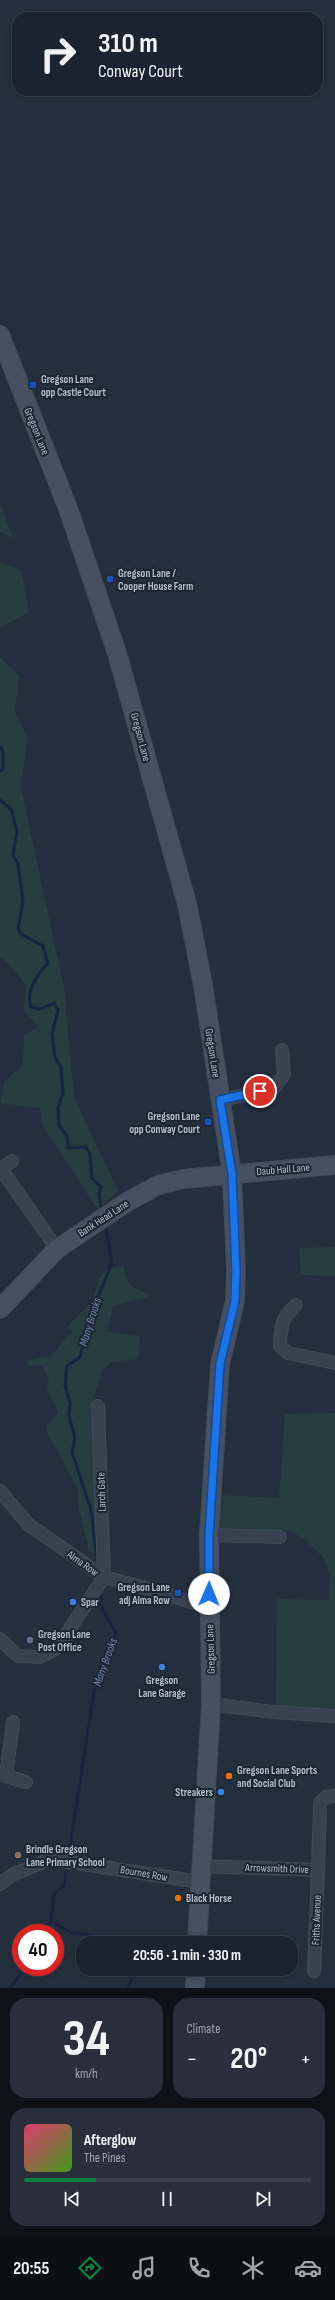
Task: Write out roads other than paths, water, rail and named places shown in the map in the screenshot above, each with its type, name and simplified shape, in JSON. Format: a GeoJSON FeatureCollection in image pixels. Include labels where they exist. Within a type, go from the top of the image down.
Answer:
{"type":"FeatureCollection","features":[{"type":"Feature","properties":{"kind":"street","name":"Gregson Lane"},"geometry":{"type":"LineString","coordinates":[[0,336],[69,511],[117,653],[187,904],[203,985],[232,1174],[236,1271],[235,1301],[220,1364],[209,1535],[208,1608],[211,1704],[197,1936]]}},
{"type":"Feature","properties":{"kind":"street"},"geometry":{"type":"LineString","coordinates":[[220,1100],[273,1089],[284,1075],[282,1050]]}},
{"type":"Feature","properties":{"kind":"street"},"geometry":{"type":"LineString","coordinates":[[12,1161],[1,1170],[57,1249]]}},
{"type":"Feature","properties":{"kind":"street","name":"Daub Hall Lane"},"geometry":{"type":"LineString","coordinates":[[232,1174],[335,1165]]}},
{"type":"Feature","properties":{"kind":"street","name":"Bank Head Lane"},"geometry":{"type":"LineString","coordinates":[[0,1309],[57,1249],[127,1202],[158,1185],[183,1179],[232,1174]]}},
{"type":"Feature","properties":{"kind":"street"},"geometry":{"type":"LineString","coordinates":[[296,1305],[287,1313],[281,1326],[280,1346],[288,1353],[335,1363]]}},
{"type":"Feature","properties":{"kind":"street","name":"Larch Gate"},"geometry":{"type":"LineString","coordinates":[[98,1406],[104,1577]]}},
{"type":"Feature","properties":{"kind":"street","name":"Alma Row"},"geometry":{"type":"LineString","coordinates":[[0,1491],[29,1525],[104,1577],[164,1593],[208,1608]]}},
{"type":"Feature","properties":{"kind":"street"},"geometry":{"type":"LineString","coordinates":[[209,1535],[280,1537]]}},
{"type":"Feature","properties":{"kind":"street"},"geometry":{"type":"LineString","coordinates":[[0,1639],[18,1656],[40,1658],[57,1648],[104,1577]]}},
{"type":"Feature","properties":{"kind":"street"},"geometry":{"type":"LineString","coordinates":[[211,1704],[274,1712],[335,1716]]}},
{"type":"Feature","properties":{"kind":"street"},"geometry":{"type":"LineString","coordinates":[[14,1721],[3,1775],[26,1782]]}},
{"type":"Feature","properties":{"kind":"street","name":"Arrowsmith Drive"},"geometry":{"type":"LineString","coordinates":[[200,1874],[318,1870],[320,1803],[326,1797],[335,1796]]}},
{"type":"Feature","properties":{"kind":"street","name":"Bournes Row"},"geometry":{"type":"LineString","coordinates":[[0,1884],[12,1875],[50,1859],[200,1874]]}},
{"type":"Feature","properties":{"kind":"street","name":"Friths Avenue"},"geometry":{"type":"LineString","coordinates":[[314,1971],[318,1870]]}},
{"type":"Feature","properties":{"kind":"street"},"geometry":{"type":"LineString","coordinates":[[195,1988],[196,1976]]}},
{"type":"Feature","properties":{"kind":"waterway","name":"Many Brooks"},"geometry":{"type":"LineString","coordinates":[[0,746],[3,751],[3,769],[0,771]]}},
{"type":"Feature","properties":{"kind":"waterway","name":"Many Brooks"},"geometry":{"type":"LineString","coordinates":[[0,800],[11,809],[17,831],[13,855],[18,864],[23,902],[18,928],[21,934],[43,946],[48,963],[40,972],[31,989],[31,1007],[40,1009],[54,1003],[58,1010],[52,1034],[55,1057],[61,1067],[63,1093],[58,1108],[59,1126],[67,1136],[68,1148],[86,1147],[90,1154],[92,1178],[101,1187],[99,1194],[102,1212]]}},
{"type":"Feature","properties":{"kind":"waterway","name":"Many Brooks"},"geometry":{"type":"LineString","coordinates":[[98,1569],[91,1510],[72,1452],[75,1438],[69,1416],[70,1403],[65,1385],[67,1366],[80,1357],[90,1316],[112,1263],[105,1223]]}},
{"type":"Feature","properties":{"kind":"waterway","name":"Many Brooks"},"geometry":{"type":"LineString","coordinates":[[68,1859],[94,1692],[116,1633],[102,1609],[100,1590]]}},
{"type":"Feature","properties":{"kind":"waterway","name":"Many Brooks"},"geometry":{"type":"LineString","coordinates":[[50,1924],[54,1894],[64,1886],[67,1864]]}},
{"type":"Feature","properties":{"kind":"waterway"},"geometry":{"type":"LineString","coordinates":[[51,1921],[72,1933],[105,1936]]}},
{"type":"Feature","properties":{"kind":"waterway","name":"Many Brooks"},"geometry":{"type":"LineString","coordinates":[[10,1988],[19,1976]]}},
{"type":"Feature","properties":{"kind":"waterway"},"geometry":{"type":"LineString","coordinates":[[128,1988],[133,1976]]}},
{"type":"Feature","properties":{"kind":"place","name":"Gregson Lane opp Castle Court"},"geometry":{"type":"Point","coordinates":[33,385]}},
{"type":"Feature","properties":{"kind":"place","name":"Gregson Lane / Cooper House Farm"},"geometry":{"type":"Point","coordinates":[110,579]}},
{"type":"Feature","properties":{"kind":"place","name":"Gregson Lane opp Conway Court"},"geometry":{"type":"Point","coordinates":[208,1122]}},
{"type":"Feature","properties":{"kind":"place","name":"Gregson Lane adj Alma Row"},"geometry":{"type":"Point","coordinates":[178,1593]}},
{"type":"Feature","properties":{"kind":"place","name":"Spar"},"geometry":{"type":"Point","coordinates":[73,1602]}},
{"type":"Feature","properties":{"kind":"place","name":"Gregson Lane Post Office"},"geometry":{"type":"Point","coordinates":[30,1640]}},
{"type":"Feature","properties":{"kind":"place","name":"Gregson Lane Garage"},"geometry":{"type":"Point","coordinates":[162,1667]}},
{"type":"Feature","properties":{"kind":"place","name":"Gregson Lane Sports and Social Club"},"geometry":{"type":"Point","coordinates":[229,1776]}},
{"type":"Feature","properties":{"kind":"place","name":"Streakers"},"geometry":{"type":"Point","coordinates":[221,1792]}},
{"type":"Feature","properties":{"kind":"place","name":"Brindle Gregson Lane Primary School"},"geometry":{"type":"Point","coordinates":[18,1855]}},
{"type":"Feature","properties":{"kind":"place","name":"Black Horse"},"geometry":{"type":"Point","coordinates":[178,1898]}}]}
